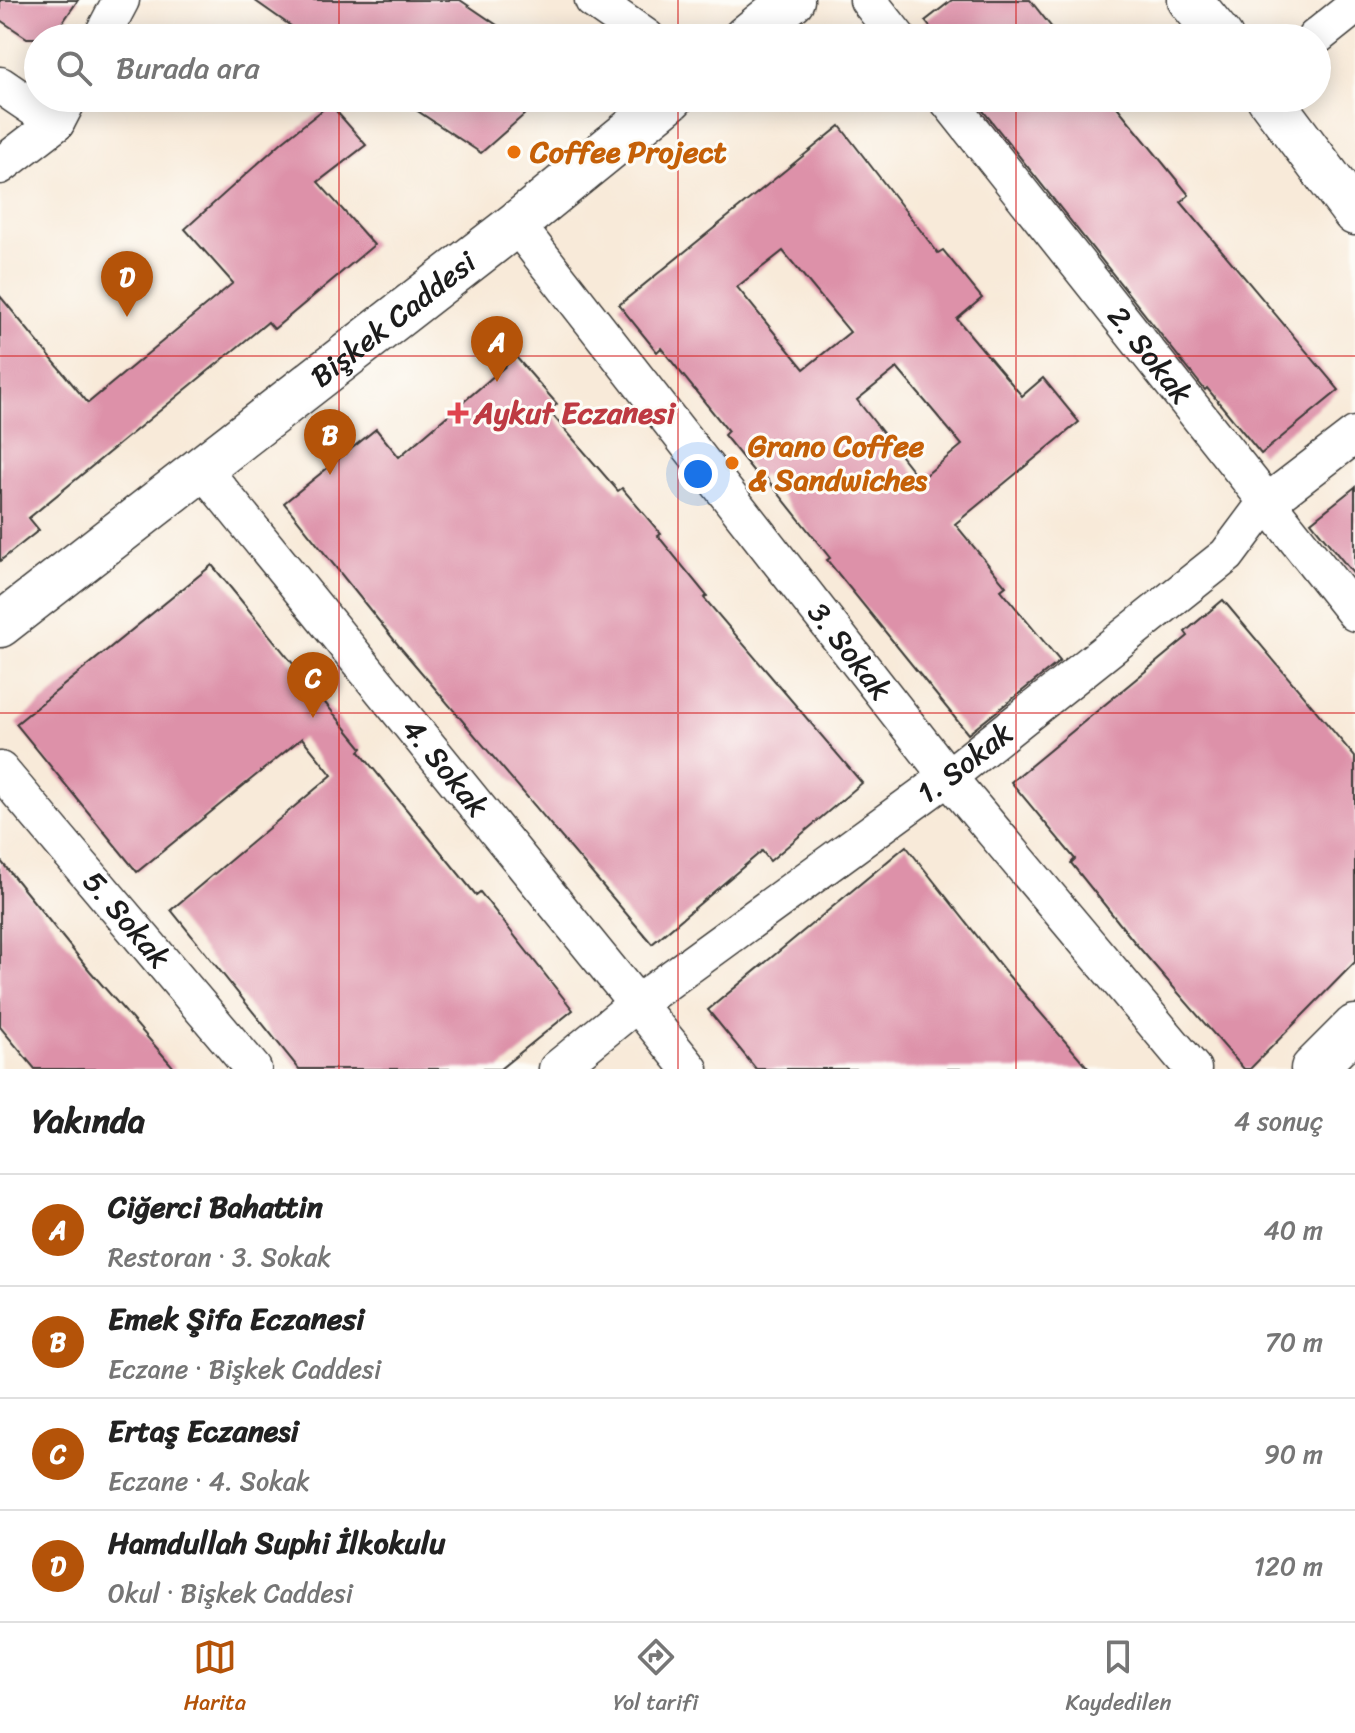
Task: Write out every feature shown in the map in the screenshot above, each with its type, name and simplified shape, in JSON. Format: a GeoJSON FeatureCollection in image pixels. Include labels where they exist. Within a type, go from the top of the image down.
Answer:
{"type":"FeatureCollection","features":[{"type":"Feature","properties":{"kind":"street"},"geometry":{"type":"LineString","coordinates":[[108,24],[121,0]]}},
{"type":"Feature","properties":{"kind":"street"},"geometry":{"type":"LineString","coordinates":[[593,0],[627,24]]}},
{"type":"Feature","properties":{"kind":"street"},"geometry":{"type":"LineString","coordinates":[[762,24],[792,0]]}},
{"type":"Feature","properties":{"kind":"street"},"geometry":{"type":"LineString","coordinates":[[868,0],[887,24]]}},
{"type":"Feature","properties":{"kind":"street"},"geometry":{"type":"LineString","coordinates":[[1190,0],[1210,24]]}},
{"type":"Feature","properties":{"kind":"street"},"geometry":{"type":"LineString","coordinates":[[1331,25],[1355,6]]}},
{"type":"Feature","properties":{"kind":"street"},"geometry":{"type":"LineString","coordinates":[[0,85],[24,95]]}},
{"type":"Feature","properties":{"kind":"street"},"geometry":{"type":"LineString","coordinates":[[0,166],[60,112]]}},
{"type":"Feature","properties":{"kind":"street","name":"Bişkek Caddesi"},"geometry":{"type":"LineString","coordinates":[[0,625],[516,224],[654,112]]}},
{"type":"Feature","properties":{"kind":"street","name":"2. Sokak"},"geometry":{"type":"LineString","coordinates":[[957,112],[1265,504],[1355,613]]}},
{"type":"Feature","properties":{"kind":"street"},"geometry":{"type":"LineString","coordinates":[[1279,112],[1355,213]]}},
{"type":"Feature","properties":{"kind":"street","name":"3. Sokak"},"geometry":{"type":"LineString","coordinates":[[516,224],[948,777],[1193,1069]]}},
{"type":"Feature","properties":{"kind":"street","name":"1. Sokak"},"geometry":{"type":"LineString","coordinates":[[557,1069],[635,1005],[948,777],[1227,555],[1265,504],[1355,435]]}},
{"type":"Feature","properties":{"kind":"street","name":"4. Sokak"},"geometry":{"type":"LineString","coordinates":[[202,468],[690,1069]]}},
{"type":"Feature","properties":{"kind":"street","name":"5. Sokak"},"geometry":{"type":"LineString","coordinates":[[0,770],[253,1069]]}},
{"type":"Feature","properties":{"kind":"street"},"geometry":{"type":"LineString","coordinates":[[1313,1069],[1355,1027]]}},
{"type":"Feature","properties":{"kind":"building"},"geometry":{"type":"Polygon","coordinates":[[[0,0],[78,0],[62,24],[24,24],[24,36],[0,20],[0,0]]]}},
{"type":"Feature","properties":{"kind":"building"},"geometry":{"type":"Polygon","coordinates":[[[254,0],[460,0],[495,24],[288,24],[254,0]]]}},
{"type":"Feature","properties":{"kind":"building"},"geometry":{"type":"Polygon","coordinates":[[[952,0],[1030,0],[1049,24],[927,24],[925,21],[952,0]]]}},
{"type":"Feature","properties":{"kind":"building"},"geometry":{"type":"Polygon","coordinates":[[[320,112],[337,112],[366,145],[318,182],[374,245],[274,329],[268,322],[29,518],[39,530],[0,561],[0,296],[88,403],[233,283],[185,229],[320,112]]]}},
{"type":"Feature","properties":{"kind":"building"},"geometry":{"type":"Polygon","coordinates":[[[419,112],[527,112],[481,153],[419,112]]]}},
{"type":"Feature","properties":{"kind":"building"},"geometry":{"type":"Polygon","coordinates":[[[984,112],[1121,112],[1189,195],[1181,202],[1339,390],[1261,454],[1207,388],[1205,390],[984,112]]]}},
{"type":"Feature","properties":{"kind":"building"},"geometry":{"type":"Polygon","coordinates":[[[840,126],[938,253],[943,250],[982,298],[957,319],[1022,396],[1043,378],[1079,422],[955,524],[1006,586],[1001,590],[1060,661],[968,734],[827,560],[830,558],[763,474],[759,478],[724,435],[728,431],[661,348],[657,352],[619,305],[840,126]],[[783,251],[737,287],[804,369],[850,332],[783,251]],[[897,368],[857,400],[920,480],[962,445],[897,368]]]}},
{"type":"Feature","properties":{"kind":"building"},"geometry":{"type":"Polygon","coordinates":[[[516,357],[557,404],[549,411],[618,491],[622,488],[661,534],[658,536],[707,596],[704,598],[862,783],[770,861],[762,851],[652,944],[399,646],[284,503],[376,429],[399,457],[516,357]]]}},
{"type":"Feature","properties":{"kind":"building"},"geometry":{"type":"Polygon","coordinates":[[[1355,487],[1355,576],[1311,522],[1355,487]]]}},
{"type":"Feature","properties":{"kind":"building"},"geometry":{"type":"Polygon","coordinates":[[[212,565],[362,748],[359,751],[476,895],[480,892],[573,1010],[500,1069],[299,1069],[171,910],[332,775],[302,738],[137,872],[16,724],[212,565]]]}},
{"type":"Feature","properties":{"kind":"building"},"geometry":{"type":"Polygon","coordinates":[[[1223,600],[1355,757],[1355,962],[1250,1069],[1244,1069],[1136,944],[1071,863],[1075,859],[1011,782],[1188,636],[1185,632],[1223,600]]]}},
{"type":"Feature","properties":{"kind":"building"},"geometry":{"type":"Polygon","coordinates":[[[906,846],[1008,975],[1089,1069],[756,1069],[708,1010],[906,846]]]}},
{"type":"Feature","properties":{"kind":"building"},"geometry":{"type":"Polygon","coordinates":[[[0,860],[175,1069],[35,1069],[0,1027],[0,860]]]}},
{"type":"Feature","properties":{"kind":"place","name":"Coffee Project"},"geometry":{"type":"Point","coordinates":[514,152]}},
{"type":"Feature","properties":{"kind":"place","name":"Hamdullah Suphi İlkokulu"},"geometry":{"type":"Point","coordinates":[127,317]}},
{"type":"Feature","properties":{"kind":"place","name":"Ciğerci Bahattin"},"geometry":{"type":"Point","coordinates":[497,382]}},
{"type":"Feature","properties":{"kind":"place","name":"Aykut Eczanesi"},"geometry":{"type":"Point","coordinates":[458,413]}},
{"type":"Feature","properties":{"kind":"place","name":"Grano Coffee & Sandwiches"},"geometry":{"type":"Point","coordinates":[732,463]}},
{"type":"Feature","properties":{"kind":"place","name":"Emek Şifa Eczanesi"},"geometry":{"type":"Point","coordinates":[330,475]}},
{"type":"Feature","properties":{"kind":"place","name":"Ertaş Eczanesi"},"geometry":{"type":"Point","coordinates":[313,718]}}]}
